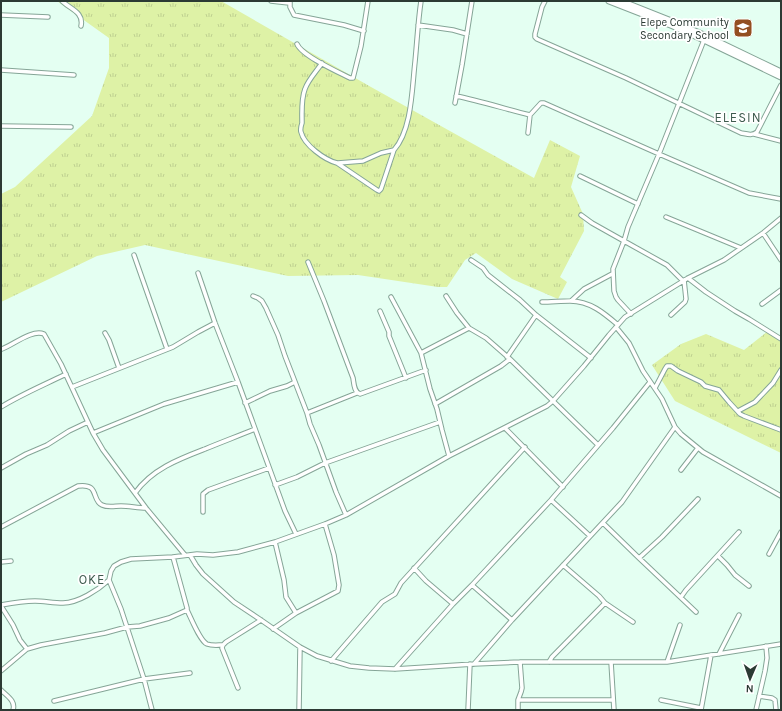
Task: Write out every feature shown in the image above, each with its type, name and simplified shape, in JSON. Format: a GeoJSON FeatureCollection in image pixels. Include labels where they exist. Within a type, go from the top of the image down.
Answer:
{"type":"FeatureCollection","features":[{"type":"Feature","properties":{"kind":"main road"},"geometry":{"type":"LineString","coordinates":[[609,1],[704,35],[781,72]]}},
{"type":"Feature","properties":{"kind":"main road"},"geometry":{"type":"LineString","coordinates":[[621,1],[673,24],[781,77]]}},
{"type":"Feature","properties":{"kind":"street"},"geometry":{"type":"LineString","coordinates":[[62,1],[66,6],[80,14],[82,23],[81,26]]}},
{"type":"Feature","properties":{"kind":"street"},"geometry":{"type":"LineString","coordinates":[[271,1],[290,2],[294,15],[344,25],[364,31]]}},
{"type":"Feature","properties":{"kind":"street"},"geometry":{"type":"LineString","coordinates":[[297,44],[300,49],[322,63],[350,78],[353,78],[362,46],[368,1]]}},
{"type":"Feature","properties":{"kind":"street"},"geometry":{"type":"LineString","coordinates":[[322,63],[305,88],[301,131],[304,139],[325,157],[338,163],[379,191],[394,150],[397,148],[407,124],[421,1]]}},
{"type":"Feature","properties":{"kind":"street"},"geometry":{"type":"LineString","coordinates":[[455,103],[472,1]]}},
{"type":"Feature","properties":{"kind":"street"},"geometry":{"type":"LineString","coordinates":[[546,1],[542,7],[535,34],[536,39],[626,78],[741,133],[748,135],[754,134],[781,141]]}},
{"type":"Feature","properties":{"kind":"street"},"geometry":{"type":"LineString","coordinates":[[1,15],[48,18]]}},
{"type":"Feature","properties":{"kind":"street"},"geometry":{"type":"LineString","coordinates":[[418,25],[453,30],[466,34]]}},
{"type":"Feature","properties":{"kind":"street"},"geometry":{"type":"LineString","coordinates":[[631,314],[616,297],[612,274],[613,269],[628,227],[659,154],[704,40]]}},
{"type":"Feature","properties":{"kind":"street"},"geometry":{"type":"LineString","coordinates":[[1,70],[74,75]]}},
{"type":"Feature","properties":{"kind":"street"},"geometry":{"type":"LineString","coordinates":[[754,134],[757,132],[781,85]]}},
{"type":"Feature","properties":{"kind":"street"},"geometry":{"type":"LineString","coordinates":[[456,96],[530,115]]}},
{"type":"Feature","properties":{"kind":"street"},"geometry":{"type":"LineString","coordinates":[[528,132],[530,115],[541,103],[544,103],[749,193],[781,199]]}},
{"type":"Feature","properties":{"kind":"street"},"geometry":{"type":"LineString","coordinates":[[1,126],[71,127]]}},
{"type":"Feature","properties":{"kind":"street"},"geometry":{"type":"LineString","coordinates":[[338,163],[363,161],[381,153],[394,150]]}},
{"type":"Feature","properties":{"kind":"street"},"geometry":{"type":"LineString","coordinates":[[580,176],[638,204]]}},
{"type":"Feature","properties":{"kind":"street"},"geometry":{"type":"LineString","coordinates":[[581,215],[592,223],[667,265],[685,280],[781,339]]}},
{"type":"Feature","properties":{"kind":"street"},"geometry":{"type":"LineString","coordinates":[[666,217],[741,248]]}},
{"type":"Feature","properties":{"kind":"street"},"geometry":{"type":"LineString","coordinates":[[152,710],[144,679],[127,627],[109,580],[114,566],[131,559],[197,554],[213,555],[238,552],[275,542],[346,515],[449,456],[547,406],[626,317],[685,280],[724,260],[764,233],[781,218]]}},
{"type":"Feature","properties":{"kind":"street"},"geometry":{"type":"LineString","coordinates":[[764,233],[781,260]]}},
{"type":"Feature","properties":{"kind":"street"},"geometry":{"type":"LineString","coordinates":[[134,255],[167,349]]}},
{"type":"Feature","properties":{"kind":"street"},"geometry":{"type":"LineString","coordinates":[[471,260],[483,268],[488,275],[520,300],[536,315],[591,358]]}},
{"type":"Feature","properties":{"kind":"street"},"geometry":{"type":"LineString","coordinates":[[308,262],[327,308],[353,378],[357,393]]}},
{"type":"Feature","properties":{"kind":"street"},"geometry":{"type":"LineString","coordinates":[[198,273],[275,485],[296,534]]}},
{"type":"Feature","properties":{"kind":"street"},"geometry":{"type":"LineString","coordinates":[[571,301],[577,294],[587,287],[612,274]]}},
{"type":"Feature","properties":{"kind":"street"},"geometry":{"type":"LineString","coordinates":[[671,315],[685,302],[685,280]]}},
{"type":"Feature","properties":{"kind":"street"},"geometry":{"type":"LineString","coordinates":[[762,304],[781,290]]}},
{"type":"Feature","properties":{"kind":"street"},"geometry":{"type":"LineString","coordinates":[[253,296],[262,301],[278,335],[310,424],[346,515]]}},
{"type":"Feature","properties":{"kind":"street"},"geometry":{"type":"LineString","coordinates":[[446,296],[469,328],[486,338],[509,358],[598,445]]}},
{"type":"Feature","properties":{"kind":"street"},"geometry":{"type":"LineString","coordinates":[[391,297],[421,353],[449,456]]}},
{"type":"Feature","properties":{"kind":"street"},"geometry":{"type":"LineString","coordinates":[[542,302],[578,301],[590,305],[605,314],[617,326],[629,343],[643,372],[662,399],[675,427],[681,434],[703,452],[781,496]]}},
{"type":"Feature","properties":{"kind":"street"},"geometry":{"type":"LineString","coordinates":[[380,311],[406,378]]}},
{"type":"Feature","properties":{"kind":"street"},"geometry":{"type":"LineString","coordinates":[[435,404],[501,366],[509,358],[536,315]]}},
{"type":"Feature","properties":{"kind":"street"},"geometry":{"type":"LineString","coordinates":[[72,387],[167,349],[216,323]]}},
{"type":"Feature","properties":{"kind":"street"},"geometry":{"type":"LineString","coordinates":[[421,353],[469,328]]}},
{"type":"Feature","properties":{"kind":"street"},"geometry":{"type":"LineString","coordinates":[[2,349],[34,334],[40,332],[44,334],[61,364],[93,433],[103,450],[146,508],[185,555]]}},
{"type":"Feature","properties":{"kind":"street"},"geometry":{"type":"LineString","coordinates":[[105,333],[119,368]]}},
{"type":"Feature","properties":{"kind":"street"},"geometry":{"type":"LineString","coordinates":[[655,388],[667,366],[671,366],[706,386],[719,390],[727,401],[744,416],[781,430]]}},
{"type":"Feature","properties":{"kind":"street"},"geometry":{"type":"LineString","coordinates":[[307,413],[357,393],[360,394],[426,370]]}},
{"type":"Feature","properties":{"kind":"street"},"geometry":{"type":"LineString","coordinates":[[738,411],[755,402],[772,383],[781,370]]}},
{"type":"Feature","properties":{"kind":"street"},"geometry":{"type":"LineString","coordinates":[[1,407],[66,374]]}},
{"type":"Feature","properties":{"kind":"street"},"geometry":{"type":"LineString","coordinates":[[93,433],[164,404],[238,382]]}},
{"type":"Feature","properties":{"kind":"street"},"geometry":{"type":"LineString","coordinates":[[246,402],[295,382]]}},
{"type":"Feature","properties":{"kind":"street"},"geometry":{"type":"LineString","coordinates":[[395,669],[453,604],[563,487],[650,382]]}},
{"type":"Feature","properties":{"kind":"street"},"geometry":{"type":"LineString","coordinates":[[1,468],[88,422]]}},
{"type":"Feature","properties":{"kind":"street"},"geometry":{"type":"LineString","coordinates":[[275,485],[297,477],[326,463],[440,422]]}},
{"type":"Feature","properties":{"kind":"street"},"geometry":{"type":"LineString","coordinates":[[468,710],[472,664],[622,502],[675,427]]}},
{"type":"Feature","properties":{"kind":"street"},"geometry":{"type":"LineString","coordinates":[[505,428],[563,487]]}},
{"type":"Feature","properties":{"kind":"street"},"geometry":{"type":"LineString","coordinates":[[135,493],[147,479],[177,460],[255,429]]}},
{"type":"Feature","properties":{"kind":"street"},"geometry":{"type":"LineString","coordinates":[[331,661],[382,602],[396,594],[401,583],[414,568],[525,448]]}},
{"type":"Feature","properties":{"kind":"street"},"geometry":{"type":"LineString","coordinates":[[681,470],[698,448]]}},
{"type":"Feature","properties":{"kind":"street"},"geometry":{"type":"LineString","coordinates":[[203,512],[203,494],[208,490],[269,468]]}},
{"type":"Feature","properties":{"kind":"street"},"geometry":{"type":"LineString","coordinates":[[1,527],[78,486],[89,487],[93,490],[99,503],[103,506],[146,508]]}},
{"type":"Feature","properties":{"kind":"street"},"geometry":{"type":"LineString","coordinates":[[639,558],[647,552],[698,499]]}},
{"type":"Feature","properties":{"kind":"street"},"geometry":{"type":"LineString","coordinates":[[551,500],[590,536]]}},
{"type":"Feature","properties":{"kind":"street"},"geometry":{"type":"LineString","coordinates":[[603,523],[696,612]]}},
{"type":"Feature","properties":{"kind":"street"},"geometry":{"type":"LineString","coordinates":[[273,629],[296,613],[338,591],[339,588],[334,555],[325,524]]}},
{"type":"Feature","properties":{"kind":"street"},"geometry":{"type":"LineString","coordinates":[[681,597],[740,532]]}},
{"type":"Feature","properties":{"kind":"street"},"geometry":{"type":"LineString","coordinates":[[769,554],[781,532]]}},
{"type":"Feature","properties":{"kind":"street"},"geometry":{"type":"LineString","coordinates":[[275,542],[283,575],[286,597],[296,613]]}},
{"type":"Feature","properties":{"kind":"street"},"geometry":{"type":"LineString","coordinates":[[190,555],[203,574],[234,602],[300,647],[317,656],[350,666],[395,669],[520,662],[667,662],[781,644]]}},
{"type":"Feature","properties":{"kind":"street"},"geometry":{"type":"LineString","coordinates":[[173,556],[187,610],[202,640],[207,644],[223,645],[261,620]]}},
{"type":"Feature","properties":{"kind":"street"},"geometry":{"type":"LineString","coordinates":[[718,556],[735,575],[748,586]]}},
{"type":"Feature","properties":{"kind":"street"},"geometry":{"type":"LineString","coordinates":[[1,562],[11,561]]}},
{"type":"Feature","properties":{"kind":"street"},"geometry":{"type":"LineString","coordinates":[[564,565],[605,603],[633,622]]}},
{"type":"Feature","properties":{"kind":"street"},"geometry":{"type":"LineString","coordinates":[[414,568],[426,581],[453,604]]}},
{"type":"Feature","properties":{"kind":"street"},"geometry":{"type":"LineString","coordinates":[[26,649],[1,605],[35,601],[72,602],[100,588],[109,580]]}},
{"type":"Feature","properties":{"kind":"street"},"geometry":{"type":"LineString","coordinates":[[472,585],[512,620]]}},
{"type":"Feature","properties":{"kind":"street"},"geometry":{"type":"LineString","coordinates":[[549,662],[552,657],[605,603]]}},
{"type":"Feature","properties":{"kind":"street"},"geometry":{"type":"LineString","coordinates":[[1,671],[26,649],[127,627],[140,626],[162,620],[187,610]]}},
{"type":"Feature","properties":{"kind":"street"},"geometry":{"type":"LineString","coordinates":[[719,654],[739,616]]}},
{"type":"Feature","properties":{"kind":"street"},"geometry":{"type":"LineString","coordinates":[[667,662],[680,625]]}},
{"type":"Feature","properties":{"kind":"street"},"geometry":{"type":"LineString","coordinates":[[223,645],[222,648],[238,688]]}},
{"type":"Feature","properties":{"kind":"street"},"geometry":{"type":"LineString","coordinates":[[756,710],[767,658],[766,646]]}},
{"type":"Feature","properties":{"kind":"street"},"geometry":{"type":"LineString","coordinates":[[299,710],[300,647]]}},
{"type":"Feature","properties":{"kind":"street"},"geometry":{"type":"LineString","coordinates":[[661,700],[701,709],[711,655]]}},
{"type":"Feature","properties":{"kind":"street"},"geometry":{"type":"LineString","coordinates":[[518,710],[518,700],[522,688],[520,662]]}},
{"type":"Feature","properties":{"kind":"street"},"geometry":{"type":"LineString","coordinates":[[610,662],[614,710]]}},
{"type":"Feature","properties":{"kind":"street"},"geometry":{"type":"LineString","coordinates":[[54,701],[144,679],[190,673]]}},
{"type":"Feature","properties":{"kind":"street"},"geometry":{"type":"LineString","coordinates":[[1,690],[13,701],[15,706],[13,710]]}},
{"type":"Feature","properties":{"kind":"street"},"geometry":{"type":"LineString","coordinates":[[759,696],[772,698],[775,700],[776,710]]}},
{"type":"Feature","properties":{"kind":"street"},"geometry":{"type":"LineString","coordinates":[[518,700],[613,700]]}},
{"type":"Feature","properties":{"kind":"green space"},"geometry":{"type":"Polygon","coordinates":[[[57,1],[221,1],[534,178],[550,140],[580,156],[571,187],[583,214],[584,231],[560,277],[567,282],[558,299],[512,279],[476,253],[465,260],[447,287],[438,287],[358,275],[288,276],[145,245],[97,256],[1,302],[1,194],[15,187],[92,116],[109,68],[109,38],[57,1]]]}},
{"type":"Feature","properties":{"kind":"green space"},"geometry":{"type":"Polygon","coordinates":[[[768,331],[781,339],[781,453],[675,401],[652,365],[681,344],[706,334],[744,350],[768,331]]]}},
{"type":"Feature","properties":{"kind":"place","name":"Elepe Community Secondary School"},"geometry":{"type":"Point","coordinates":[743,28]}},
{"type":"Feature","properties":{"kind":"district","name":"ELESIN"},"geometry":{"type":"Point","coordinates":[738,117]}},
{"type":"Feature","properties":{"kind":"district","name":"OKE"},"geometry":{"type":"Point","coordinates":[92,579]}}]}
